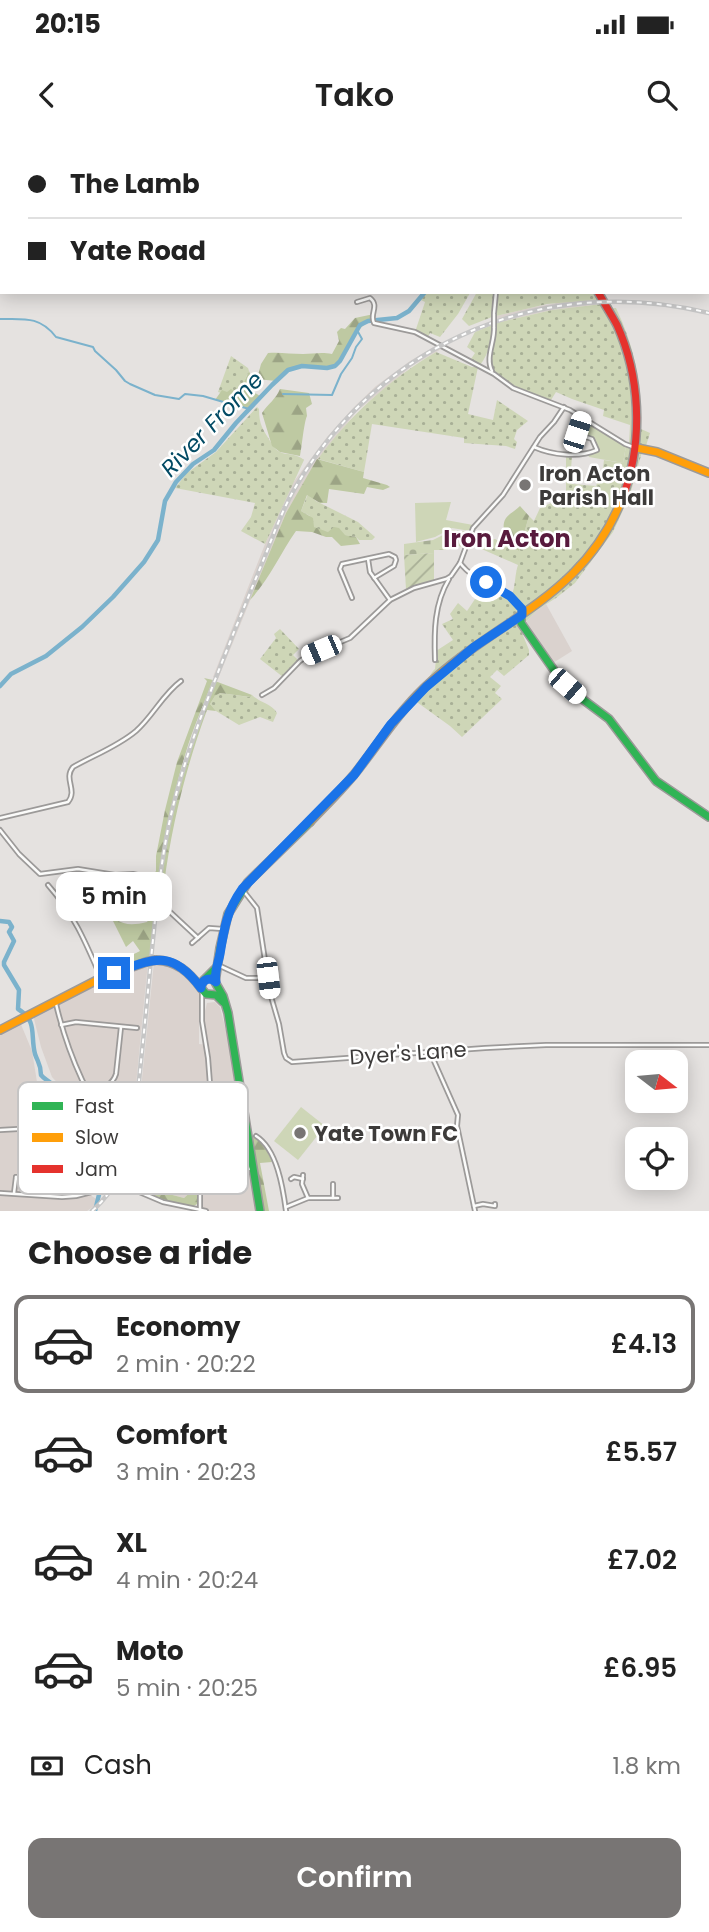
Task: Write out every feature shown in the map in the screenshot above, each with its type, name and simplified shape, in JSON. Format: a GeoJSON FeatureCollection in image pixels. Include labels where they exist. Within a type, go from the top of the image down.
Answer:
{"type":"FeatureCollection","features":[{"type":"Feature","properties":{"kind":"main road"},"geometry":{"type":"LineString","coordinates":[[212,995],[216,991],[216,966],[223,929],[242,889],[354,775],[391,724],[426,687],[474,647],[562,584],[595,551],[620,506],[637,448],[637,406],[631,364],[621,334],[599,294]]}},
{"type":"Feature","properties":{"kind":"main road"},"geometry":{"type":"LineString","coordinates":[[637,448],[657,452],[709,473]]}},
{"type":"Feature","properties":{"kind":"main road"},"geometry":{"type":"LineString","coordinates":[[522,615],[522,623],[558,676],[609,719],[656,781],[709,817]]}},
{"type":"Feature","properties":{"kind":"main road"},"geometry":{"type":"LineString","coordinates":[[0,1030],[101,978],[156,960],[179,965],[203,985],[206,994],[219,997],[225,1004]]}},
{"type":"Feature","properties":{"kind":"main road"},"geometry":{"type":"LineString","coordinates":[[203,985],[216,966]]}},
{"type":"Feature","properties":{"kind":"main road"},"geometry":{"type":"LineString","coordinates":[[203,985],[211,979],[225,1004],[238,1082]]}},
{"type":"Feature","properties":{"kind":"main road"},"geometry":{"type":"LineString","coordinates":[[248,1140],[260,1211]]}},
{"type":"Feature","properties":{"kind":"street"},"geometry":{"type":"LineString","coordinates":[[494,374],[490,369],[489,358],[495,334],[496,294]]}},
{"type":"Feature","properties":{"kind":"street"},"geometry":{"type":"LineString","coordinates":[[357,302],[370,298],[376,307],[373,320],[415,332],[494,374],[513,388],[564,407],[625,444],[637,448]]}},
{"type":"Feature","properties":{"kind":"street"},"geometry":{"type":"LineString","coordinates":[[480,367],[489,358]]}},
{"type":"Feature","properties":{"kind":"street"},"geometry":{"type":"LineString","coordinates":[[435,660],[434,625],[445,586],[460,564],[474,528],[503,495],[564,407]]}},
{"type":"Feature","properties":{"kind":"street"},"geometry":{"type":"LineString","coordinates":[[534,447],[546,452],[585,455],[597,450],[593,439],[578,434],[582,416]]}},
{"type":"Feature","properties":{"kind":"street"},"geometry":{"type":"LineString","coordinates":[[351,597],[340,569],[342,564],[389,554],[395,557],[394,566],[374,578]]}},
{"type":"Feature","properties":{"kind":"street"},"geometry":{"type":"LineString","coordinates":[[368,559],[370,572],[390,600]]}},
{"type":"Feature","properties":{"kind":"street"},"geometry":{"type":"LineString","coordinates":[[460,564],[513,598],[522,609],[522,615]]}},
{"type":"Feature","properties":{"kind":"street"},"geometry":{"type":"LineString","coordinates":[[456,570],[463,568]]}},
{"type":"Feature","properties":{"kind":"street"},"geometry":{"type":"LineString","coordinates":[[262,695],[274,688],[300,661],[350,638],[370,615],[390,600],[414,588],[450,576]]}},
{"type":"Feature","properties":{"kind":"street"},"geometry":{"type":"LineString","coordinates":[[441,580],[445,586]]}},
{"type":"Feature","properties":{"kind":"street"},"geometry":{"type":"LineString","coordinates":[[0,817],[68,802],[73,792],[68,777],[72,767],[123,741],[138,729],[169,691],[181,681]]}},
{"type":"Feature","properties":{"kind":"street"},"geometry":{"type":"LineString","coordinates":[[0,830],[17,852],[42,874],[78,869],[115,875],[134,874],[155,879],[163,886],[169,911],[198,937]]}},
{"type":"Feature","properties":{"kind":"street"},"geometry":{"type":"LineString","coordinates":[[48,885],[78,925],[101,978]]}},
{"type":"Feature","properties":{"kind":"street","name":"Dyer's Lane"},"geometry":{"type":"LineString","coordinates":[[242,889],[257,908],[270,993],[279,1024],[282,1048],[286,1058],[292,1062],[546,1045],[709,1045]]}},
{"type":"Feature","properties":{"kind":"street"},"geometry":{"type":"LineString","coordinates":[[192,943],[209,928],[223,929]]}},
{"type":"Feature","properties":{"kind":"street"},"geometry":{"type":"LineString","coordinates":[[216,966],[246,978],[268,978]]}},
{"type":"Feature","properties":{"kind":"street"},"geometry":{"type":"LineString","coordinates":[[203,985],[202,1021],[210,1082]]}},
{"type":"Feature","properties":{"kind":"street"},"geometry":{"type":"LineString","coordinates":[[203,1002],[212,995]]}},
{"type":"Feature","properties":{"kind":"street"},"geometry":{"type":"LineString","coordinates":[[55,1001],[61,1026],[82,1082]]}},
{"type":"Feature","properties":{"kind":"street"},"geometry":{"type":"LineString","coordinates":[[61,1026],[76,1022],[137,1028]]}},
{"type":"Feature","properties":{"kind":"street"},"geometry":{"type":"LineString","coordinates":[[112,1082],[116,1074],[121,1027]]}},
{"type":"Feature","properties":{"kind":"street"},"geometry":{"type":"LineString","coordinates":[[430,1052],[458,1115],[457,1125],[475,1211]]}},
{"type":"Feature","properties":{"kind":"street"},"geometry":{"type":"LineString","coordinates":[[0,1130],[18,1129]]}},
{"type":"Feature","properties":{"kind":"street"},"geometry":{"type":"LineString","coordinates":[[256,1136],[270,1150],[282,1186],[286,1209],[308,1198],[338,1198]]}},
{"type":"Feature","properties":{"kind":"street"},"geometry":{"type":"LineString","coordinates":[[248,1169],[253,1169]]}},
{"type":"Feature","properties":{"kind":"street"},"geometry":{"type":"LineString","coordinates":[[14,1193],[15,1177],[18,1177]]}},
{"type":"Feature","properties":{"kind":"street"},"geometry":{"type":"LineString","coordinates":[[291,1179],[303,1177],[303,1189],[308,1198]]}},
{"type":"Feature","properties":{"kind":"street"},"geometry":{"type":"LineString","coordinates":[[333,1184],[333,1198]]}},
{"type":"Feature","properties":{"kind":"street"},"geometry":{"type":"LineString","coordinates":[[0,1193],[18,1193]]}},
{"type":"Feature","properties":{"kind":"street"},"geometry":{"type":"LineString","coordinates":[[26,1194],[62,1197],[78,1194]]}},
{"type":"Feature","properties":{"kind":"street"},"geometry":{"type":"LineString","coordinates":[[144,1194],[163,1202],[206,1211]]}},
{"type":"Feature","properties":{"kind":"street"},"geometry":{"type":"LineString","coordinates":[[474,1206],[495,1204]]}},
{"type":"Feature","properties":{"kind":"shaded area"},"geometry":{"type":"Polygon","coordinates":[[[600,299],[602,304],[552,310],[496,323],[496,316],[530,308],[600,299]]]}},
{"type":"Feature","properties":{"kind":"shaded area"},"geometry":{"type":"Polygon","coordinates":[[[437,345],[443,348],[412,366],[357,411],[318,459],[286,513],[218,679],[213,677],[265,544],[292,484],[327,437],[353,408],[376,386],[437,345]]]}},
{"type":"Feature","properties":{"kind":"shaded area"},"geometry":{"type":"Polygon","coordinates":[[[546,604],[572,651],[553,663],[525,623],[546,604]]]}},
{"type":"Feature","properties":{"kind":"shaded area"},"geometry":{"type":"Polygon","coordinates":[[[148,962],[136,1082],[57,1082],[52,1077],[33,1015],[93,984],[148,962]]]}},
{"type":"Feature","properties":{"kind":"shaded area"},"geometry":{"type":"Polygon","coordinates":[[[154,962],[176,966],[187,974],[197,987],[199,1044],[208,1045],[204,1015],[207,1003],[215,1002],[220,1007],[235,1082],[142,1082],[154,962]]]}},
{"type":"Feature","properties":{"kind":"shaded area"},"geometry":{"type":"Polygon","coordinates":[[[20,1022],[32,1051],[37,1082],[18,1082],[18,1194],[89,1194],[96,1199],[94,1206],[87,1211],[0,1211],[0,1032],[20,1022]]]}},
{"type":"Feature","properties":{"kind":"shaded area"},"geometry":{"type":"Polygon","coordinates":[[[248,1161],[256,1211],[197,1211],[197,1194],[248,1194],[248,1161]]]}},
{"type":"Feature","properties":{"kind":"shaded area"},"geometry":{"type":"Polygon","coordinates":[[[169,1194],[188,1194],[184,1198],[169,1194]]]}},
{"type":"Feature","properties":{"kind":"green space"},"geometry":{"type":"Polygon","coordinates":[[[426,294],[469,294],[440,337],[430,333],[428,337],[415,332],[425,302],[421,300],[426,294]]]}},
{"type":"Feature","properties":{"kind":"green space"},"geometry":{"type":"Polygon","coordinates":[[[476,294],[494,294],[492,317],[469,326],[462,319],[476,294]]]}},
{"type":"Feature","properties":{"kind":"green space"},"geometry":{"type":"Polygon","coordinates":[[[498,294],[602,294],[606,299],[547,304],[496,316],[498,294]]]}},
{"type":"Feature","properties":{"kind":"green space"},"geometry":{"type":"Polygon","coordinates":[[[610,303],[616,308],[633,352],[639,382],[641,429],[650,433],[645,449],[629,444],[630,425],[603,416],[604,410],[556,392],[551,400],[526,391],[503,379],[491,366],[496,323],[552,310],[610,303]]]}},
{"type":"Feature","properties":{"kind":"green space"},"geometry":{"type":"Polygon","coordinates":[[[374,314],[373,320],[356,333],[335,366],[299,367],[285,373],[276,381],[257,379],[261,364],[268,353],[332,354],[339,341],[337,332],[341,328],[345,329],[355,318],[374,314]]]}},
{"type":"Feature","properties":{"kind":"green space"},"geometry":{"type":"Polygon","coordinates":[[[492,325],[486,356],[480,365],[471,359],[475,353],[467,347],[475,332],[492,325]]]}},
{"type":"Feature","properties":{"kind":"green space"},"geometry":{"type":"Polygon","coordinates":[[[436,352],[478,367],[468,414],[493,420],[497,400],[528,421],[517,430],[515,449],[464,443],[464,438],[372,424],[364,472],[318,459],[343,428],[371,400],[402,374],[436,352]]]}},
{"type":"Feature","properties":{"kind":"green space"},"geometry":{"type":"Polygon","coordinates":[[[231,356],[249,371],[239,392],[221,393],[218,392],[231,356]]]}},
{"type":"Feature","properties":{"kind":"green space"},"geometry":{"type":"Polygon","coordinates":[[[249,371],[249,389],[260,396],[249,409],[215,400],[222,390],[240,391],[249,371]]]}},
{"type":"Feature","properties":{"kind":"green space"},"geometry":{"type":"Polygon","coordinates":[[[280,389],[309,393],[312,404],[306,408],[300,456],[280,452],[272,446],[262,413],[280,389]]]}},
{"type":"Feature","properties":{"kind":"green space"},"geometry":{"type":"Polygon","coordinates":[[[257,407],[262,426],[275,448],[304,460],[265,544],[241,531],[251,517],[255,503],[175,488],[187,473],[216,452],[257,407]]]}},
{"type":"Feature","properties":{"kind":"green space"},"geometry":{"type":"Polygon","coordinates":[[[582,418],[626,446],[623,463],[589,457],[588,455],[598,451],[593,438],[580,435],[582,418]]]}},
{"type":"Feature","properties":{"kind":"green space"},"geometry":{"type":"Polygon","coordinates":[[[626,446],[642,452],[630,495],[613,532],[575,583],[537,610],[520,628],[529,655],[504,676],[497,670],[490,677],[501,686],[495,693],[502,699],[462,737],[414,700],[428,688],[429,678],[438,658],[436,651],[453,640],[442,624],[453,619],[450,614],[458,603],[467,611],[479,593],[493,601],[500,593],[512,600],[515,598],[512,594],[518,565],[468,543],[471,537],[485,543],[495,539],[519,551],[529,516],[534,521],[540,508],[558,500],[566,492],[566,455],[572,456],[570,483],[596,486],[604,460],[623,463],[626,446]]]}},
{"type":"Feature","properties":{"kind":"green space"},"geometry":{"type":"Polygon","coordinates":[[[317,459],[364,472],[363,478],[390,487],[383,490],[367,487],[364,494],[329,489],[327,503],[320,503],[307,495],[301,511],[313,518],[314,527],[328,532],[334,527],[339,528],[345,535],[356,537],[360,544],[341,546],[332,537],[296,531],[250,600],[286,513],[317,459]]]}},
{"type":"Feature","properties":{"kind":"green space"},"geometry":{"type":"Polygon","coordinates":[[[308,494],[316,501],[358,522],[375,537],[372,540],[359,540],[313,527],[310,516],[301,511],[308,494]]]}},
{"type":"Feature","properties":{"kind":"green space"},"geometry":{"type":"Polygon","coordinates":[[[451,502],[446,520],[473,525],[470,531],[452,528],[435,537],[416,542],[415,503],[451,502]]]}},
{"type":"Feature","properties":{"kind":"green space"},"geometry":{"type":"Polygon","coordinates":[[[520,506],[529,516],[519,551],[502,542],[507,516],[520,506]]]}},
{"type":"Feature","properties":{"kind":"green space"},"geometry":{"type":"Polygon","coordinates":[[[453,530],[470,532],[462,547],[448,543],[446,550],[404,555],[404,544],[433,540],[453,530]]]}},
{"type":"Feature","properties":{"kind":"green space"},"geometry":{"type":"Polygon","coordinates":[[[434,553],[434,580],[406,589],[404,555],[434,553]]]}},
{"type":"Feature","properties":{"kind":"green space"},"geometry":{"type":"Polygon","coordinates":[[[280,629],[299,649],[293,655],[298,660],[283,677],[260,659],[276,638],[274,634],[280,629]]]}},
{"type":"Feature","properties":{"kind":"green space"},"geometry":{"type":"Polygon","coordinates":[[[204,678],[213,680],[181,768],[159,880],[153,875],[156,871],[156,856],[165,810],[177,762],[207,681],[204,678]]]}},
{"type":"Feature","properties":{"kind":"green space"},"geometry":{"type":"Polygon","coordinates":[[[215,681],[252,695],[250,697],[220,693],[210,704],[216,711],[207,710],[181,796],[164,884],[160,881],[183,769],[215,681]]]}},
{"type":"Feature","properties":{"kind":"green space"},"geometry":{"type":"Polygon","coordinates":[[[220,693],[249,697],[252,695],[275,710],[277,713],[273,722],[260,717],[239,725],[216,711],[210,704],[220,693]]]}},
{"type":"Feature","properties":{"kind":"green space"},"geometry":{"type":"Polygon","coordinates":[[[149,879],[158,885],[150,959],[132,965],[130,956],[140,951],[133,941],[126,947],[113,921],[115,919],[130,924],[147,922],[151,916],[154,886],[149,879]]]}},
{"type":"Feature","properties":{"kind":"green space","name":"Yate Town FC"},"geometry":{"type":"Polygon","coordinates":[[[301,1107],[325,1126],[298,1160],[274,1141],[301,1107]]]}},
{"type":"Feature","properties":{"kind":"green space"},"geometry":{"type":"Polygon","coordinates":[[[251,1136],[264,1144],[272,1162],[260,1163],[269,1211],[263,1211],[251,1136]]]}},
{"type":"Feature","properties":{"kind":"green space"},"geometry":{"type":"Polygon","coordinates":[[[148,1194],[169,1194],[184,1198],[188,1194],[198,1194],[197,1204],[194,1206],[148,1194]]]}},
{"type":"Feature","properties":{"kind":"waterway","name":"River Frome"},"geometry":{"type":"LineString","coordinates":[[0,686],[11,674],[46,656],[113,597],[144,562],[158,540],[165,501],[176,482],[193,464],[214,450],[236,423],[288,370],[302,366],[335,366],[360,325],[368,321],[397,318],[409,311],[423,294]]}},
{"type":"Feature","properties":{"kind":"waterway"},"geometry":{"type":"LineString","coordinates":[[0,319],[38,322],[56,337],[93,347],[125,381],[155,395],[179,399],[185,394],[203,396],[237,406]]}},
{"type":"Feature","properties":{"kind":"waterway"},"geometry":{"type":"LineString","coordinates":[[283,394],[332,395],[362,339],[357,330]]}},
{"type":"Feature","properties":{"kind":"waterway"},"geometry":{"type":"LineString","coordinates":[[239,406],[249,409]]}},
{"type":"Feature","properties":{"kind":"waterway","name":"River Frome"},"geometry":{"type":"LineString","coordinates":[[0,921],[9,922],[12,927],[9,932],[14,941],[4,965],[19,990],[18,1009],[31,1024],[41,1075],[49,1082]]}},
{"type":"Feature","properties":{"kind":"waterway","name":"River Frome"},"geometry":{"type":"LineString","coordinates":[[95,1211],[99,1194]]}},
{"type":"Feature","properties":{"kind":"railway"},"geometry":{"type":"LineString","coordinates":[[139,1082],[160,878],[169,824],[182,775],[197,727],[280,519],[295,488],[331,437],[373,393],[421,357],[473,330],[529,312],[587,303],[648,303],[709,313]]}},
{"type":"Feature","properties":{"kind":"railway"},"geometry":{"type":"LineString","coordinates":[[92,1211],[108,1194]]}},
{"type":"Feature","properties":{"kind":"traffic: fast"},"geometry":{"type":"LineString","coordinates":[[521,615],[521,623],[558,676],[609,719],[656,781],[709,817]]}},
{"type":"Feature","properties":{"kind":"traffic: fast"},"geometry":{"type":"LineString","coordinates":[[239,1082],[228,1013],[215,982],[228,914],[248,882],[310,822]]}},
{"type":"Feature","properties":{"kind":"traffic: fast"},"geometry":{"type":"LineString","coordinates":[[215,969],[203,981],[201,988],[206,994],[216,995],[223,1002]]}},
{"type":"Feature","properties":{"kind":"traffic: fast"},"geometry":{"type":"LineString","coordinates":[[248,1137],[260,1211]]}},
{"type":"Feature","properties":{"kind":"traffic: slow"},"geometry":{"type":"LineString","coordinates":[[637,448],[657,452],[709,473]]}},
{"type":"Feature","properties":{"kind":"traffic: slow"},"geometry":{"type":"LineString","coordinates":[[310,822],[348,782],[398,716],[424,688],[481,642],[538,603],[564,582],[588,557],[608,527],[625,491]]}},
{"type":"Feature","properties":{"kind":"traffic: slow"},"geometry":{"type":"LineString","coordinates":[[156,960],[182,968],[201,988]]}},
{"type":"Feature","properties":{"kind":"traffic: slow"},"geometry":{"type":"LineString","coordinates":[[0,1030],[101,978],[146,962]]}},
{"type":"Feature","properties":{"kind":"traffic: jam"},"geometry":{"type":"LineString","coordinates":[[599,294],[625,345],[634,386],[635,450],[625,491]]}},
{"type":"Feature","properties":{"kind":"traffic: jam"},"geometry":{"type":"LineString","coordinates":[[146,962],[156,960]]}},
{"type":"Feature","properties":{"kind":"place","name":"Iron Acton Parish Hall"},"geometry":{"type":"Point","coordinates":[525,485]}},
{"type":"Feature","properties":{"kind":"place","name":"Yate Town FC"},"geometry":{"type":"Point","coordinates":[300,1133]}},
{"type":"Feature","properties":{"kind":"district","name":"Iron Acton"},"geometry":{"type":"Point","coordinates":[507,538]}},
{"type":"Feature","properties":{"kind":"route"},"geometry":{"type":"LineString","coordinates":[[114,973],[146,962],[162,960],[184,968],[201,988],[205,980],[216,982],[225,922],[242,889],[354,775],[391,724],[426,687],[474,647],[522,615],[522,609],[513,598],[486,582]]}}]}
